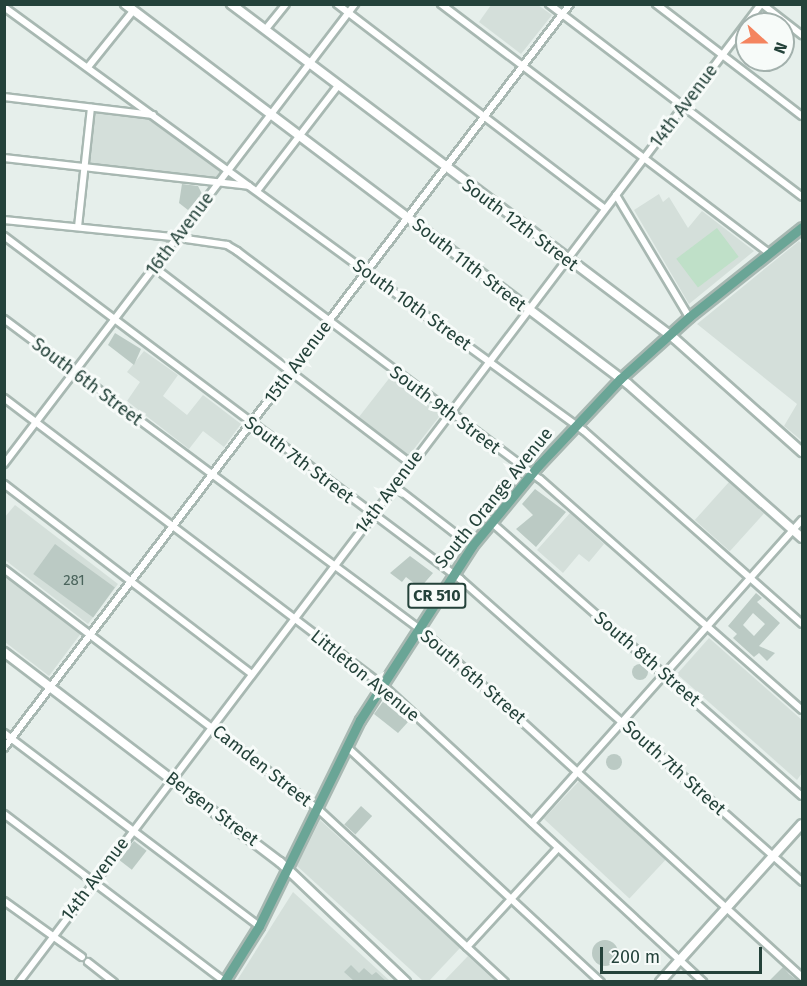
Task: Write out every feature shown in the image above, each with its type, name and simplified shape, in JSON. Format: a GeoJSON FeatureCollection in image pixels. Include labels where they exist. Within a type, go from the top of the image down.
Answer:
{"type":"FeatureCollection","features":[{"type":"Feature","properties":{"kind":"main road","name":"South Orange Avenue"},"geometry":{"type":"LineString","coordinates":[[224,981],[259,926],[346,747],[381,685],[416,627],[490,522],[532,473],[620,379],[689,317],[802,227]]}},
{"type":"Feature","properties":{"kind":"street","name":"South 11th Street"},"geometry":{"type":"LineString","coordinates":[[124,4],[620,379],[802,538]]}},
{"type":"Feature","properties":{"kind":"street","name":"South 12th Street"},"geometry":{"type":"LineString","coordinates":[[231,4],[566,260],[668,335],[802,452]]}},
{"type":"Feature","properties":{"kind":"street"},"geometry":{"type":"LineString","coordinates":[[265,30],[286,4]]}},
{"type":"Feature","properties":{"kind":"street"},"geometry":{"type":"LineString","coordinates":[[337,4],[605,209]]}},
{"type":"Feature","properties":{"kind":"street","name":"16th Avenue"},"geometry":{"type":"LineString","coordinates":[[4,464],[355,4]]}},
{"type":"Feature","properties":{"kind":"street"},"geometry":{"type":"LineString","coordinates":[[441,4],[522,68],[644,157],[768,253]]}},
{"type":"Feature","properties":{"kind":"street"},"geometry":{"type":"LineString","coordinates":[[549,4],[802,197]]}},
{"type":"Feature","properties":{"kind":"street","name":"15th Avenue"},"geometry":{"type":"LineString","coordinates":[[4,748],[570,4]]}},
{"type":"Feature","properties":{"kind":"street"},"geometry":{"type":"LineString","coordinates":[[656,4],[802,116]]}},
{"type":"Feature","properties":{"kind":"street"},"geometry":{"type":"LineString","coordinates":[[761,4],[802,36]]}},
{"type":"Feature","properties":{"kind":"street","name":"14th Avenue"},"geometry":{"type":"LineString","coordinates":[[19,981],[761,4]]}},
{"type":"Feature","properties":{"kind":"street","name":"South 10th Street"},"geometry":{"type":"LineString","coordinates":[[4,7],[576,425],[802,624]]}},
{"type":"Feature","properties":{"kind":"street"},"geometry":{"type":"LineString","coordinates":[[88,67],[133,11]]}},
{"type":"Feature","properties":{"kind":"street"},"geometry":{"type":"LineString","coordinates":[[257,191],[338,86]]}},
{"type":"Feature","properties":{"kind":"street"},"geometry":{"type":"LineString","coordinates":[[4,98],[154,115]]}},
{"type":"Feature","properties":{"kind":"street"},"geometry":{"type":"LineString","coordinates":[[78,227],[91,108]]}},
{"type":"Feature","properties":{"kind":"street"},"geometry":{"type":"LineString","coordinates":[[4,158],[251,187]]}},
{"type":"Feature","properties":{"kind":"street"},"geometry":{"type":"LineString","coordinates":[[616,195],[689,317]]}},
{"type":"Feature","properties":{"kind":"street","name":"South 9th Street"},"geometry":{"type":"LineString","coordinates":[[4,220],[227,245],[449,414],[532,473],[802,710]]}},
{"type":"Feature","properties":{"kind":"street","name":"South 7th Street"},"geometry":{"type":"LineString","coordinates":[[4,236],[452,574],[623,722],[802,882]]}},
{"type":"Feature","properties":{"kind":"street"},"geometry":{"type":"LineString","coordinates":[[155,268],[411,464]]}},
{"type":"Feature","properties":{"kind":"street","name":"South 6th Street"},"geometry":{"type":"LineString","coordinates":[[4,319],[332,567],[416,627],[580,770],[802,976]]}},
{"type":"Feature","properties":{"kind":"street","name":"Littleton Avenue"},"geometry":{"type":"LineString","coordinates":[[4,398],[381,685],[703,981]]}},
{"type":"Feature","properties":{"kind":"street"},"geometry":{"type":"LineString","coordinates":[[4,484],[252,674]]}},
{"type":"Feature","properties":{"kind":"street"},"geometry":{"type":"LineString","coordinates":[[394,486],[461,538]]}},
{"type":"Feature","properties":{"kind":"street"},"geometry":{"type":"LineString","coordinates":[[532,823],[802,520]]}},
{"type":"Feature","properties":{"kind":"street","name":"South 8th Street"},"geometry":{"type":"LineString","coordinates":[[490,522],[802,796]]}},
{"type":"Feature","properties":{"kind":"street","name":"Camden Street"},"geometry":{"type":"LineString","coordinates":[[4,569],[317,808],[505,981]]}},
{"type":"Feature","properties":{"kind":"street","name":"Bergen Street"},"geometry":{"type":"LineString","coordinates":[[4,652],[172,779],[287,870],[406,981]]}},
{"type":"Feature","properties":{"kind":"street"},"geometry":{"type":"LineString","coordinates":[[4,733],[259,926]]}},
{"type":"Feature","properties":{"kind":"street"},"geometry":{"type":"LineString","coordinates":[[346,747],[601,981]]}},
{"type":"Feature","properties":{"kind":"street"},"geometry":{"type":"LineString","coordinates":[[4,814],[224,981]]}},
{"type":"Feature","properties":{"kind":"street"},"geometry":{"type":"LineString","coordinates":[[660,981],[802,824]]}},
{"type":"Feature","properties":{"kind":"street"},"geometry":{"type":"LineString","coordinates":[[467,947],[558,848]]}},
{"type":"Feature","properties":{"kind":"street"},"geometry":{"type":"LineString","coordinates":[[4,901],[82,957]]}},
{"type":"Feature","properties":{"kind":"street"},"geometry":{"type":"LineString","coordinates":[[88,962],[114,981]]}},
{"type":"Feature","properties":{"kind":"shaded area"},"geometry":{"type":"Polygon","coordinates":[[[491,5],[538,5],[552,15],[521,54],[479,22],[491,5]]]}},
{"type":"Feature","properties":{"kind":"shaded area"},"geometry":{"type":"Polygon","coordinates":[[[92,108],[154,116],[228,171],[220,181],[85,166],[92,108]]]}},
{"type":"Feature","properties":{"kind":"shaded area"},"geometry":{"type":"Polygon","coordinates":[[[659,194],[663,202],[669,197],[688,228],[702,211],[754,251],[689,304],[634,210],[659,194]]]}},
{"type":"Feature","properties":{"kind":"shaded area"},"geometry":{"type":"Polygon","coordinates":[[[799,241],[802,244],[801,440],[784,426],[797,404],[697,324],[799,241]]]}},
{"type":"Feature","properties":{"kind":"shaded area"},"geometry":{"type":"Polygon","coordinates":[[[144,351],[178,375],[163,396],[187,415],[203,395],[241,424],[224,447],[203,431],[189,449],[127,401],[140,382],[127,372],[144,351]]]}},
{"type":"Feature","properties":{"kind":"shaded area"},"geometry":{"type":"Polygon","coordinates":[[[391,376],[441,415],[408,457],[358,418],[391,376]]]}},
{"type":"Feature","properties":{"kind":"shaded area"},"geometry":{"type":"Polygon","coordinates":[[[729,482],[764,513],[730,551],[695,520],[729,482]]]}},
{"type":"Feature","properties":{"kind":"shaded area"},"geometry":{"type":"Polygon","coordinates":[[[15,505],[118,584],[88,624],[5,560],[4,518],[15,505]]]}},
{"type":"Feature","properties":{"kind":"shaded area"},"geometry":{"type":"Polygon","coordinates":[[[570,513],[604,544],[589,562],[579,554],[563,573],[537,550],[570,513]]]}},
{"type":"Feature","properties":{"kind":"shaded area"},"geometry":{"type":"Polygon","coordinates":[[[4,574],[82,632],[49,676],[5,642],[4,574]]]}},
{"type":"Feature","properties":{"kind":"shaded area"},"geometry":{"type":"Polygon","coordinates":[[[709,638],[802,720],[802,773],[797,780],[677,674],[709,638]]]}},
{"type":"Feature","properties":{"kind":"shaded area"},"geometry":{"type":"Polygon","coordinates":[[[580,780],[666,860],[629,899],[544,819],[580,780]]]}},
{"type":"Feature","properties":{"kind":"shaded area"},"geometry":{"type":"Polygon","coordinates":[[[320,820],[460,948],[429,981],[423,981],[297,866],[320,820]]]}},
{"type":"Feature","properties":{"kind":"shaded area"},"geometry":{"type":"Polygon","coordinates":[[[293,892],[390,981],[236,982],[293,892]]]}},
{"type":"Feature","properties":{"kind":"shaded area"},"geometry":{"type":"Polygon","coordinates":[[[468,956],[495,981],[444,981],[468,956]]]}},
{"type":"Feature","properties":{"kind":"green space"},"geometry":{"type":"Polygon","coordinates":[[[717,228],[739,257],[698,287],[676,259],[717,228]]]}},
{"type":"Feature","properties":{"kind":"building"},"geometry":{"type":"Polygon","coordinates":[[[182,184],[198,186],[202,194],[188,210],[179,203],[182,184]]]}},
{"type":"Feature","properties":{"kind":"building"},"geometry":{"type":"Polygon","coordinates":[[[115,333],[141,349],[134,365],[108,345],[115,333]]]}},
{"type":"Feature","properties":{"kind":"building"},"geometry":{"type":"Polygon","coordinates":[[[535,489],[566,512],[536,547],[516,529],[533,515],[522,504],[535,489]]]}},
{"type":"Feature","properties":{"kind":"building"},"geometry":{"type":"Polygon","coordinates":[[[55,544],[115,587],[93,617],[33,574],[55,544]]]}},
{"type":"Feature","properties":{"kind":"building"},"geometry":{"type":"Polygon","coordinates":[[[410,556],[433,573],[420,588],[406,577],[402,582],[390,573],[410,556]]]}},
{"type":"Feature","properties":{"kind":"building"},"geometry":{"type":"Polygon","coordinates":[[[756,593],[762,598],[757,602],[780,623],[759,646],[775,653],[767,661],[759,653],[754,657],[733,638],[737,634],[728,626],[756,593]],[[753,613],[743,625],[754,636],[765,624],[753,613]]]}},
{"type":"Feature","properties":{"kind":"building"},"geometry":{"type":"Polygon","coordinates":[[[637,664],[643,664],[648,672],[646,678],[637,680],[632,675],[632,669],[637,664]]]}},
{"type":"Feature","properties":{"kind":"building"},"geometry":{"type":"Polygon","coordinates":[[[385,699],[408,722],[398,733],[374,714],[385,699]]]}},
{"type":"Feature","properties":{"kind":"building"},"geometry":{"type":"Polygon","coordinates":[[[611,754],[617,754],[622,762],[620,768],[611,770],[606,765],[606,759],[611,754]]]}},
{"type":"Feature","properties":{"kind":"building"},"geometry":{"type":"Polygon","coordinates":[[[361,806],[372,816],[355,835],[344,825],[361,806]]]}},
{"type":"Feature","properties":{"kind":"building"},"geometry":{"type":"Polygon","coordinates":[[[134,841],[147,851],[132,870],[119,860],[134,841]]]}},
{"type":"Feature","properties":{"kind":"building"},"geometry":{"type":"Polygon","coordinates":[[[605,940],[614,944],[618,953],[614,962],[605,966],[596,962],[592,953],[596,944],[605,940]]]}},
{"type":"Feature","properties":{"kind":"building"},"geometry":{"type":"Polygon","coordinates":[[[351,965],[359,973],[364,968],[372,975],[376,972],[386,981],[354,981],[344,972],[351,965]]]}},
{"type":"Feature","properties":{"kind":"building"},"geometry":{"type":"Polygon","coordinates":[[[783,967],[789,974],[798,981],[769,981],[783,967]]]}}]}
